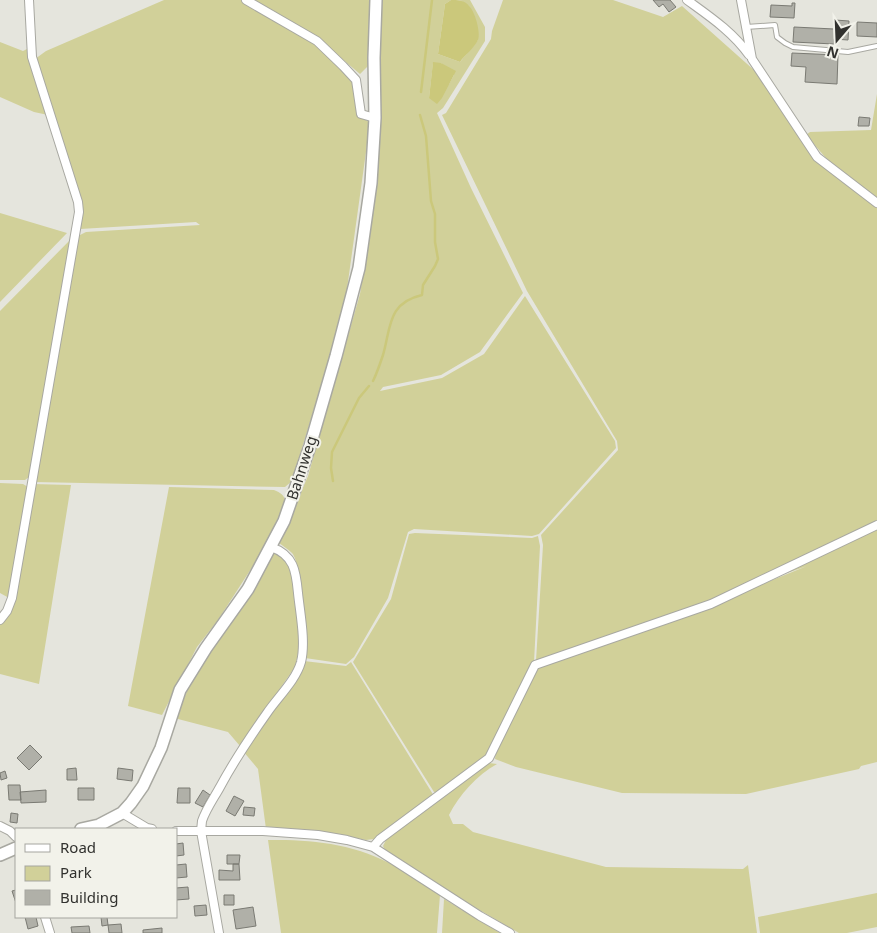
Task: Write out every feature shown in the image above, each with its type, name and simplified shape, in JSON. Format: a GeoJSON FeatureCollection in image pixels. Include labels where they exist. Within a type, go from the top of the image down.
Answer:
{"type":"FeatureCollection","features":[{"type":"Feature","properties":{"kind":"main road","name":"Bahnweg"},"geometry":{"type":"LineString","coordinates":[[122,813],[143,786],[161,748],[180,690],[206,648],[248,589],[271,547],[284,521],[310,446],[359,268],[371,183],[376,0]]}},
{"type":"Feature","properties":{"kind":"main road"},"geometry":{"type":"LineString","coordinates":[[86,828],[99,825],[122,813]]}},
{"type":"Feature","properties":{"kind":"main road"},"geometry":{"type":"LineString","coordinates":[[0,855],[15,848]]}},
{"type":"Feature","properties":{"kind":"street"},"geometry":{"type":"LineString","coordinates":[[0,620],[7,611],[12,598],[79,212],[78,202],[32,57],[29,0]]}},
{"type":"Feature","properties":{"kind":"street"},"geometry":{"type":"LineString","coordinates":[[246,0],[317,41],[356,80],[361,114],[374,118]]}},
{"type":"Feature","properties":{"kind":"street"},"geometry":{"type":"LineString","coordinates":[[687,0],[710,16],[741,44],[817,157],[877,203]]}},
{"type":"Feature","properties":{"kind":"street"},"geometry":{"type":"LineString","coordinates":[[740,0],[752,59]]}},
{"type":"Feature","properties":{"kind":"street"},"geometry":{"type":"LineString","coordinates":[[373,847],[380,839],[489,758],[535,665],[711,604],[877,525]]}},
{"type":"Feature","properties":{"kind":"street"},"geometry":{"type":"LineString","coordinates":[[219,933],[202,831],[205,814],[239,754],[290,681],[301,659],[300,613],[294,569],[290,560],[282,551],[271,547]]}},
{"type":"Feature","properties":{"kind":"street"},"geometry":{"type":"LineString","coordinates":[[122,813],[147,828]]}},
{"type":"Feature","properties":{"kind":"street"},"geometry":{"type":"LineString","coordinates":[[0,826],[15,836]]}},
{"type":"Feature","properties":{"kind":"street"},"geometry":{"type":"LineString","coordinates":[[178,831],[263,831],[318,835],[373,847],[472,912],[510,933]]}},
{"type":"Feature","properties":{"kind":"street"},"geometry":{"type":"LineString","coordinates":[[45,918],[50,933]]}},
{"type":"Feature","properties":{"kind":"lane"},"geometry":{"type":"LineString","coordinates":[[746,28],[775,25],[777,37],[785,44],[794,47],[848,52],[877,46]]}},
{"type":"Feature","properties":{"kind":"green space"},"geometry":{"type":"Polygon","coordinates":[[[164,0],[242,0],[310,40],[318,45],[352,80],[360,115],[370,123],[347,289],[334,343],[292,481],[285,487],[34,482],[78,236],[86,232],[200,225],[196,222],[80,229],[82,206],[35,59],[46,51],[164,0]]]}},
{"type":"Feature","properties":{"kind":"green space"},"geometry":{"type":"Polygon","coordinates":[[[250,0],[369,0],[370,64],[360,74],[322,42],[250,0]]]}},
{"type":"Feature","properties":{"kind":"green space"},"geometry":{"type":"Polygon","coordinates":[[[381,0],[451,0],[445,4],[438,54],[460,62],[478,40],[462,1],[457,0],[470,0],[485,27],[485,41],[443,108],[437,113],[471,188],[523,293],[480,352],[441,375],[383,387],[380,391],[442,378],[484,354],[525,296],[615,441],[616,448],[539,534],[532,536],[414,529],[408,532],[388,598],[354,657],[346,664],[305,658],[302,603],[296,560],[292,553],[279,543],[308,476],[360,294],[376,195],[381,0]],[[433,63],[429,98],[449,84],[454,75],[441,63],[433,63]]]}},
{"type":"Feature","properties":{"kind":"green space"},"geometry":{"type":"Polygon","coordinates":[[[503,0],[613,0],[663,17],[682,6],[755,71],[811,154],[844,183],[877,207],[877,762],[861,766],[859,769],[746,794],[622,793],[516,767],[495,759],[496,750],[533,675],[546,664],[709,606],[807,566],[536,661],[543,545],[541,535],[618,450],[617,441],[527,291],[442,115],[446,113],[491,39],[503,0]]]}},
{"type":"Feature","properties":{"kind":"green space"},"geometry":{"type":"Polygon","coordinates":[[[0,42],[23,51],[27,49],[48,115],[34,112],[0,97],[0,42]]]}},
{"type":"Feature","properties":{"kind":"green space"},"geometry":{"type":"Polygon","coordinates":[[[877,94],[877,199],[832,165],[806,135],[810,132],[871,130],[877,94]]]}},
{"type":"Feature","properties":{"kind":"green space"},"geometry":{"type":"Polygon","coordinates":[[[0,213],[67,233],[0,302],[0,213]]]}},
{"type":"Feature","properties":{"kind":"green space"},"geometry":{"type":"Polygon","coordinates":[[[72,238],[29,477],[25,480],[0,480],[0,311],[72,238]]]}},
{"type":"Feature","properties":{"kind":"green space"},"geometry":{"type":"Polygon","coordinates":[[[0,483],[23,484],[28,487],[9,598],[0,593],[0,483]]]}},
{"type":"Feature","properties":{"kind":"green space"},"geometry":{"type":"Polygon","coordinates":[[[32,484],[71,485],[39,684],[0,674],[0,622],[5,618],[32,484]]]}},
{"type":"Feature","properties":{"kind":"green space"},"geometry":{"type":"Polygon","coordinates":[[[169,487],[274,490],[283,495],[285,504],[260,555],[218,620],[197,647],[162,715],[128,706],[169,487]]]}},
{"type":"Feature","properties":{"kind":"green space"},"geometry":{"type":"Polygon","coordinates":[[[409,534],[532,538],[538,536],[540,546],[534,662],[491,750],[483,759],[439,793],[434,792],[353,662],[391,599],[409,534]]]}},
{"type":"Feature","properties":{"kind":"green space"},"geometry":{"type":"Polygon","coordinates":[[[273,552],[281,553],[290,568],[294,583],[300,644],[295,667],[240,746],[228,732],[178,719],[177,716],[189,686],[273,552]]]}},
{"type":"Feature","properties":{"kind":"green space"},"geometry":{"type":"Polygon","coordinates":[[[304,661],[346,666],[351,662],[434,796],[374,839],[366,840],[325,832],[266,829],[258,769],[243,751],[304,661]]]}},
{"type":"Feature","properties":{"kind":"green space"},"geometry":{"type":"Polygon","coordinates":[[[489,763],[497,764],[463,793],[453,808],[449,815],[453,824],[463,824],[473,832],[606,867],[743,869],[748,865],[757,933],[519,933],[385,850],[383,846],[387,838],[489,763]]]}},
{"type":"Feature","properties":{"kind":"green space"},"geometry":{"type":"Polygon","coordinates":[[[268,840],[333,844],[365,853],[395,866],[440,895],[437,933],[281,933],[268,840]]]}},
{"type":"Feature","properties":{"kind":"green space"},"geometry":{"type":"Polygon","coordinates":[[[877,893],[877,927],[847,933],[760,933],[758,917],[877,893]]]}},
{"type":"Feature","properties":{"kind":"green space"},"geometry":{"type":"Polygon","coordinates":[[[444,899],[500,933],[442,933],[444,899]]]}},
{"type":"Feature","properties":{"kind":"shaded area"},"geometry":{"type":"Polygon","coordinates":[[[451,0],[467,4],[473,12],[478,27],[478,40],[460,62],[438,54],[445,4],[451,0]]]}},
{"type":"Feature","properties":{"kind":"shaded area"},"geometry":{"type":"Polygon","coordinates":[[[433,62],[441,63],[456,71],[437,104],[429,98],[433,62]]]}},
{"type":"Feature","properties":{"kind":"building"},"geometry":{"type":"Polygon","coordinates":[[[653,0],[670,0],[676,7],[669,12],[663,4],[659,7],[653,0]]]}},
{"type":"Feature","properties":{"kind":"building"},"geometry":{"type":"Polygon","coordinates":[[[792,3],[795,3],[794,18],[770,17],[771,5],[792,6],[792,3]]]}},
{"type":"Feature","properties":{"kind":"building"},"geometry":{"type":"Polygon","coordinates":[[[835,20],[849,21],[848,40],[834,39],[834,44],[793,42],[794,27],[834,29],[835,20]]]}},
{"type":"Feature","properties":{"kind":"building"},"geometry":{"type":"Polygon","coordinates":[[[857,22],[877,23],[877,37],[857,36],[857,22]]]}},
{"type":"Feature","properties":{"kind":"building"},"geometry":{"type":"Polygon","coordinates":[[[792,53],[838,55],[837,84],[805,82],[806,67],[791,66],[792,53]]]}},
{"type":"Feature","properties":{"kind":"building"},"geometry":{"type":"Polygon","coordinates":[[[859,117],[870,118],[869,126],[858,126],[859,117]]]}},
{"type":"Feature","properties":{"kind":"building"},"geometry":{"type":"Polygon","coordinates":[[[30,745],[42,757],[29,770],[17,758],[30,745]]]}},
{"type":"Feature","properties":{"kind":"building"},"geometry":{"type":"Polygon","coordinates":[[[76,768],[77,780],[67,780],[67,769],[76,768]]]}},
{"type":"Feature","properties":{"kind":"building"},"geometry":{"type":"Polygon","coordinates":[[[118,768],[133,770],[132,781],[117,779],[118,768]]]}},
{"type":"Feature","properties":{"kind":"building"},"geometry":{"type":"Polygon","coordinates":[[[5,771],[7,778],[1,780],[0,773],[5,771]]]}},
{"type":"Feature","properties":{"kind":"building"},"geometry":{"type":"Polygon","coordinates":[[[8,785],[20,785],[21,800],[9,800],[8,785]]]}},
{"type":"Feature","properties":{"kind":"building"},"geometry":{"type":"Polygon","coordinates":[[[78,788],[94,788],[94,800],[78,800],[78,788]]]}},
{"type":"Feature","properties":{"kind":"building"},"geometry":{"type":"Polygon","coordinates":[[[178,788],[190,788],[190,803],[177,803],[178,788]]]}},
{"type":"Feature","properties":{"kind":"building"},"geometry":{"type":"Polygon","coordinates":[[[46,790],[46,802],[21,803],[20,792],[46,790]]]}},
{"type":"Feature","properties":{"kind":"building"},"geometry":{"type":"Polygon","coordinates":[[[203,790],[210,795],[203,807],[195,803],[203,790]]]}},
{"type":"Feature","properties":{"kind":"building"},"geometry":{"type":"Polygon","coordinates":[[[234,796],[244,801],[235,816],[226,811],[234,796]]]}},
{"type":"Feature","properties":{"kind":"building"},"geometry":{"type":"Polygon","coordinates":[[[244,807],[255,808],[254,816],[243,815],[244,807]]]}},
{"type":"Feature","properties":{"kind":"building"},"geometry":{"type":"Polygon","coordinates":[[[11,813],[18,814],[17,823],[10,822],[11,813]]]}},
{"type":"Feature","properties":{"kind":"building"},"geometry":{"type":"Polygon","coordinates":[[[183,843],[184,855],[178,856],[178,844],[183,843]]]}},
{"type":"Feature","properties":{"kind":"building"},"geometry":{"type":"Polygon","coordinates":[[[227,855],[240,855],[239,864],[227,864],[227,855]]]}},
{"type":"Feature","properties":{"kind":"building"},"geometry":{"type":"Polygon","coordinates":[[[186,864],[187,877],[178,878],[178,865],[186,864]]]}},
{"type":"Feature","properties":{"kind":"building"},"geometry":{"type":"Polygon","coordinates":[[[233,864],[239,864],[240,880],[219,880],[219,870],[233,871],[233,864]]]}},
{"type":"Feature","properties":{"kind":"building"},"geometry":{"type":"Polygon","coordinates":[[[188,887],[189,899],[178,900],[178,888],[188,887]]]}},
{"type":"Feature","properties":{"kind":"building"},"geometry":{"type":"Polygon","coordinates":[[[224,895],[234,895],[234,905],[224,905],[224,895]]]}},
{"type":"Feature","properties":{"kind":"building"},"geometry":{"type":"Polygon","coordinates":[[[206,905],[207,915],[195,916],[194,906],[206,905]]]}},
{"type":"Feature","properties":{"kind":"building"},"geometry":{"type":"Polygon","coordinates":[[[253,907],[256,926],[236,929],[233,910],[253,907]]]}},
{"type":"Feature","properties":{"kind":"building"},"geometry":{"type":"Polygon","coordinates":[[[25,918],[36,918],[38,926],[28,929],[25,918]]]}},
{"type":"Feature","properties":{"kind":"building"},"geometry":{"type":"Polygon","coordinates":[[[101,918],[107,918],[108,925],[102,926],[101,918]]]}},
{"type":"Feature","properties":{"kind":"building"},"geometry":{"type":"Polygon","coordinates":[[[121,924],[122,933],[109,933],[108,925],[121,924]]]}},
{"type":"Feature","properties":{"kind":"building"},"geometry":{"type":"Polygon","coordinates":[[[89,926],[90,933],[72,933],[71,927],[89,926]]]}},
{"type":"Feature","properties":{"kind":"building"},"geometry":{"type":"Polygon","coordinates":[[[162,928],[162,933],[143,933],[143,930],[162,928]]]}},
{"type":"Feature","properties":{"kind":"waterway"},"geometry":{"type":"LineString","coordinates":[[421,92],[432,0]]}},
{"type":"Feature","properties":{"kind":"waterway"},"geometry":{"type":"LineString","coordinates":[[373,381],[383,355],[392,318],[396,310],[402,304],[422,295],[423,285],[438,259],[426,136],[420,115]]}},
{"type":"Feature","properties":{"kind":"waterway"},"geometry":{"type":"LineString","coordinates":[[333,481],[331,468],[332,452],[359,398],[369,386]]}}]}
